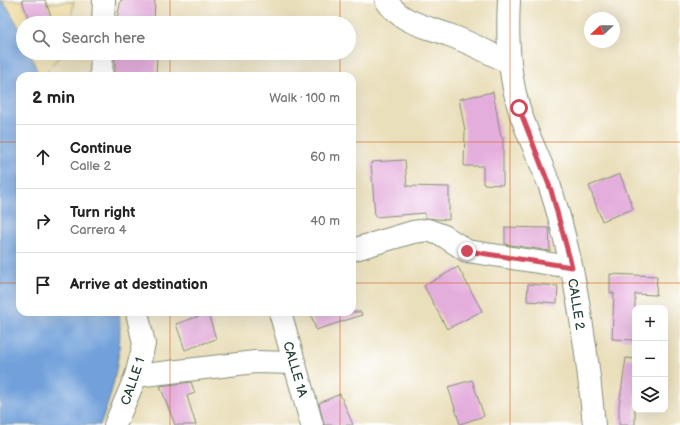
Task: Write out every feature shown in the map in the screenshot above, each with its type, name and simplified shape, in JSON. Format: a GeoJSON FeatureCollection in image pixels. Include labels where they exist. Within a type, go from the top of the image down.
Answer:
{"type":"FeatureCollection","features":[{"type":"Feature","properties":{"kind":"street"},"geometry":{"type":"LineString","coordinates":[[103,16],[104,0]]}},
{"type":"Feature","properties":{"kind":"street"},"geometry":{"type":"LineString","coordinates":[[386,0],[391,8],[411,23],[450,35],[508,62]]}},
{"type":"Feature","properties":{"kind":"street","name":"CALLE 2"},"geometry":{"type":"LineString","coordinates":[[509,0],[508,62],[519,108],[551,190],[572,267],[591,390],[594,425]]}},
{"type":"Feature","properties":{"kind":"street"},"geometry":{"type":"LineString","coordinates":[[101,72],[102,60]]}},
{"type":"Feature","properties":{"kind":"street"},"geometry":{"type":"LineString","coordinates":[[356,249],[413,232],[428,230],[444,236],[467,251],[572,267]]}},
{"type":"Feature","properties":{"kind":"street","name":"CALLE 1"},"geometry":{"type":"LineString","coordinates":[[115,425],[136,376],[144,344],[140,316]]}},
{"type":"Feature","properties":{"kind":"street","name":"CALLE 1A"},"geometry":{"type":"LineString","coordinates":[[281,316],[293,363],[312,425]]}},
{"type":"Feature","properties":{"kind":"street"},"geometry":{"type":"LineString","coordinates":[[136,376],[255,362],[293,363]]}},
{"type":"Feature","properties":{"kind":"sand"},"geometry":{"type":"Polygon","coordinates":[[[2,0],[22,0],[28,16],[16,16],[16,22],[2,0]]]}},
{"type":"Feature","properties":{"kind":"sand"},"geometry":{"type":"Polygon","coordinates":[[[74,2],[71,16],[51,16],[46,3],[74,2]]]}},
{"type":"Feature","properties":{"kind":"sand"},"geometry":{"type":"Polygon","coordinates":[[[33,60],[56,60],[48,69],[48,72],[37,72],[33,60]]]}},
{"type":"Feature","properties":{"kind":"water"},"geometry":{"type":"Polygon","coordinates":[[[0,0],[7,6],[16,22],[16,60],[33,60],[37,72],[16,72],[16,316],[119,316],[120,340],[113,384],[100,425],[0,425],[0,0]]]}},
{"type":"Feature","properties":{"kind":"building"},"geometry":{"type":"Polygon","coordinates":[[[22,0],[45,0],[51,16],[28,16],[22,0]]]}},
{"type":"Feature","properties":{"kind":"building"},"geometry":{"type":"Polygon","coordinates":[[[121,0],[155,0],[154,16],[118,16],[121,0]]]}},
{"type":"Feature","properties":{"kind":"building"},"geometry":{"type":"Polygon","coordinates":[[[115,60],[157,60],[156,72],[115,72],[115,60]]]}},
{"type":"Feature","properties":{"kind":"building"},"geometry":{"type":"Polygon","coordinates":[[[493,92],[501,137],[503,137],[503,185],[483,184],[483,166],[464,166],[465,131],[459,99],[493,92]]]}},
{"type":"Feature","properties":{"kind":"building"},"geometry":{"type":"Polygon","coordinates":[[[405,160],[407,186],[449,187],[449,220],[425,218],[425,213],[375,217],[371,162],[405,160]]]}},
{"type":"Feature","properties":{"kind":"building"},"geometry":{"type":"Polygon","coordinates":[[[620,174],[633,209],[602,221],[589,186],[620,174]]]}},
{"type":"Feature","properties":{"kind":"building"},"geometry":{"type":"Polygon","coordinates":[[[505,227],[549,228],[550,251],[505,244],[505,227]]]}},
{"type":"Feature","properties":{"kind":"building"},"geometry":{"type":"Polygon","coordinates":[[[458,267],[482,311],[447,329],[424,286],[458,267]]]}},
{"type":"Feature","properties":{"kind":"building"},"geometry":{"type":"Polygon","coordinates":[[[610,274],[657,276],[656,295],[635,294],[635,305],[632,305],[632,340],[612,339],[614,293],[610,293],[610,274]]]}},
{"type":"Feature","properties":{"kind":"building"},"geometry":{"type":"Polygon","coordinates":[[[528,284],[558,286],[557,303],[527,301],[528,284]]]}},
{"type":"Feature","properties":{"kind":"building"},"geometry":{"type":"Polygon","coordinates":[[[356,312],[361,312],[362,315],[316,330],[311,316],[356,316],[356,312]]]}},
{"type":"Feature","properties":{"kind":"building"},"geometry":{"type":"Polygon","coordinates":[[[199,316],[209,316],[216,339],[185,350],[176,324],[199,316]]]}},
{"type":"Feature","properties":{"kind":"building"},"geometry":{"type":"Polygon","coordinates":[[[626,358],[632,359],[632,413],[635,413],[635,425],[619,425],[619,406],[626,358]]]}},
{"type":"Feature","properties":{"kind":"building"},"geometry":{"type":"Polygon","coordinates":[[[472,380],[484,416],[460,424],[448,387],[472,380]]]}},
{"type":"Feature","properties":{"kind":"building"},"geometry":{"type":"Polygon","coordinates":[[[191,382],[195,393],[187,396],[196,425],[175,425],[160,386],[191,382]]]}},
{"type":"Feature","properties":{"kind":"building"},"geometry":{"type":"Polygon","coordinates":[[[340,394],[353,425],[324,425],[319,403],[340,394]]]}},
{"type":"Feature","properties":{"kind":"route"},"geometry":{"type":"LineString","coordinates":[[467,251],[572,267],[551,190],[519,108]]}}]}
